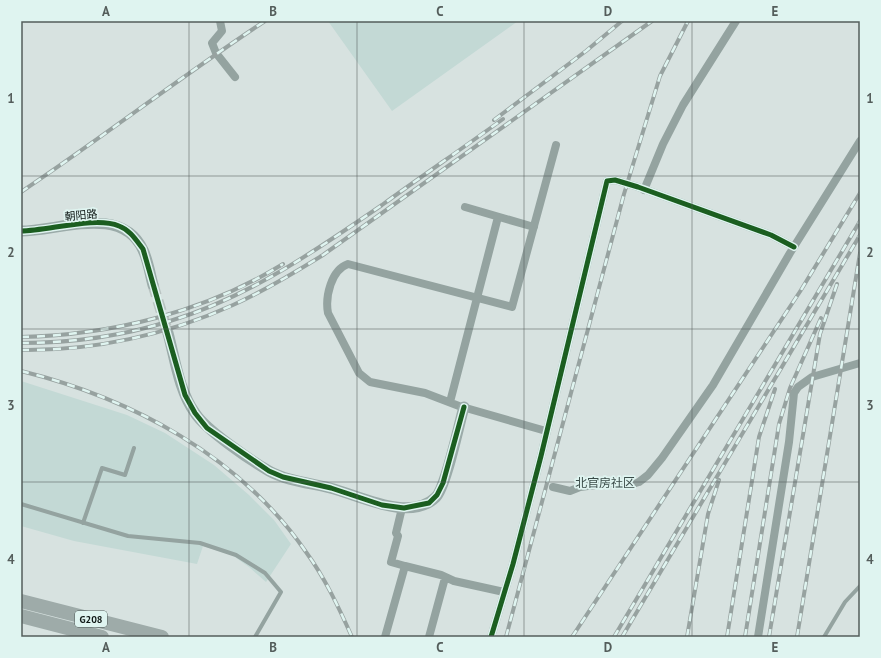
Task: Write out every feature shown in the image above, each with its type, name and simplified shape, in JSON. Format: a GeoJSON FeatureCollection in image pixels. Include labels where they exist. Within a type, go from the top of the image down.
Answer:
{"type":"FeatureCollection","features":[{"type":"Feature","properties":{"kind":"highway","name":"G208"},"geometry":{"type":"LineString","coordinates":[[21,600],[162,637]]}},
{"type":"Feature","properties":{"kind":"highway","name":"G208"},"geometry":{"type":"LineString","coordinates":[[21,616],[102,637]]}},
{"type":"Feature","properties":{"kind":"street"},"geometry":{"type":"LineString","coordinates":[[220,21],[222,31],[212,43],[216,53],[235,77]]}},
{"type":"Feature","properties":{"kind":"street"},"geometry":{"type":"LineString","coordinates":[[641,188],[683,105],[736,21]]}},
{"type":"Feature","properties":{"kind":"street"},"geometry":{"type":"LineString","coordinates":[[553,487],[570,491],[580,487],[611,483],[629,485],[639,482],[648,475],[662,458],[713,385],[794,247],[860,141]]}},
{"type":"Feature","properties":{"kind":"street"},"geometry":{"type":"LineString","coordinates":[[546,431],[464,407],[425,393],[370,382],[359,373],[328,313],[326,303],[329,290],[342,266],[348,264],[512,307],[556,145]]}},
{"type":"Feature","properties":{"kind":"street"},"geometry":{"type":"LineString","coordinates":[[491,637],[546,431],[607,181],[614,180],[641,188],[771,235],[794,247]]}},
{"type":"Feature","properties":{"kind":"street"},"geometry":{"type":"LineString","coordinates":[[465,207],[534,227]]}},
{"type":"Feature","properties":{"kind":"street"},"geometry":{"type":"LineString","coordinates":[[450,402],[498,217]]}},
{"type":"Feature","properties":{"kind":"street","name":"朝阳路"},"geometry":{"type":"LineString","coordinates":[[21,231],[101,222],[119,226],[132,234],[143,249],[154,286]]}},
{"type":"Feature","properties":{"kind":"street"},"geometry":{"type":"LineString","coordinates":[[168,333],[185,395],[195,413],[207,428],[269,471],[283,477],[331,488],[382,505],[402,508],[429,503],[438,496],[464,407]]}},
{"type":"Feature","properties":{"kind":"street"},"geometry":{"type":"LineString","coordinates":[[758,637],[789,442],[794,393],[798,387],[812,377],[860,363]]}},
{"type":"Feature","properties":{"kind":"street"},"geometry":{"type":"LineString","coordinates":[[402,508],[396,533],[398,536],[391,562],[454,581],[504,592]]}},
{"type":"Feature","properties":{"kind":"street"},"geometry":{"type":"LineString","coordinates":[[385,637],[405,566]]}},
{"type":"Feature","properties":{"kind":"street"},"geometry":{"type":"LineString","coordinates":[[429,637],[445,578]]}},
{"type":"Feature","properties":{"kind":"lane"},"geometry":{"type":"LineString","coordinates":[[82,523],[102,468],[125,475],[134,448]]}},
{"type":"Feature","properties":{"kind":"lane"},"geometry":{"type":"LineString","coordinates":[[21,504],[128,536],[200,543],[236,555],[265,573],[281,592],[255,637]]}},
{"type":"Feature","properties":{"kind":"lane"},"geometry":{"type":"LineString","coordinates":[[824,637],[844,602],[860,586]]}},
{"type":"Feature","properties":{"kind":"shaded area"},"geometry":{"type":"Polygon","coordinates":[[[328,21],[518,21],[392,111],[328,21]]]}},
{"type":"Feature","properties":{"kind":"shaded area"},"geometry":{"type":"Polygon","coordinates":[[[21,381],[127,415],[165,433],[214,465],[249,495],[274,520],[291,544],[266,582],[232,555],[203,546],[197,564],[74,541],[21,526],[21,381]]]}},
{"type":"Feature","properties":{"kind":"tunnel"},"geometry":{"type":"LineString","coordinates":[[153,285],[168,333]]}},
{"type":"Feature","properties":{"kind":"railway"},"geometry":{"type":"LineString","coordinates":[[21,192],[265,21]]}},
{"type":"Feature","properties":{"kind":"railway"},"geometry":{"type":"LineString","coordinates":[[494,120],[586,51],[622,21]]}},
{"type":"Feature","properties":{"kind":"railway"},"geometry":{"type":"LineString","coordinates":[[21,350],[75,348],[156,333],[208,316],[256,294],[323,255],[652,21]]}},
{"type":"Feature","properties":{"kind":"railway"},"geometry":{"type":"LineString","coordinates":[[506,637],[624,194],[660,76],[688,21]]}},
{"type":"Feature","properties":{"kind":"railway"},"geometry":{"type":"LineString","coordinates":[[21,343],[58,342],[96,338],[134,331],[170,321],[227,299],[254,286],[306,256],[382,205],[503,119]]}},
{"type":"Feature","properties":{"kind":"railway"},"geometry":{"type":"LineString","coordinates":[[572,637],[801,290],[860,193]]}},
{"type":"Feature","properties":{"kind":"railway"},"geometry":{"type":"LineString","coordinates":[[614,637],[860,221]]}},
{"type":"Feature","properties":{"kind":"railway"},"geometry":{"type":"LineString","coordinates":[[622,637],[860,235]]}},
{"type":"Feature","properties":{"kind":"railway"},"geometry":{"type":"LineString","coordinates":[[797,637],[860,253]]}},
{"type":"Feature","properties":{"kind":"railway"},"geometry":{"type":"LineString","coordinates":[[21,337],[89,332],[157,318],[190,308],[222,295],[253,281],[283,264]]}},
{"type":"Feature","properties":{"kind":"railway"},"geometry":{"type":"LineString","coordinates":[[769,637],[820,334],[837,284]]}},
{"type":"Feature","properties":{"kind":"railway"},"geometry":{"type":"LineString","coordinates":[[745,637],[779,424],[790,388],[821,318]]}},
{"type":"Feature","properties":{"kind":"railway"},"geometry":{"type":"LineString","coordinates":[[21,371],[103,397],[142,415],[180,436],[216,460],[249,487],[279,518],[306,552],[337,604],[352,637]]}},
{"type":"Feature","properties":{"kind":"railway"},"geometry":{"type":"LineString","coordinates":[[727,637],[759,437],[775,389]]}},
{"type":"Feature","properties":{"kind":"railway"},"geometry":{"type":"LineString","coordinates":[[687,637],[708,514],[719,480]]}},
{"type":"Feature","properties":{"kind":"cycle path"},"geometry":{"type":"LineString","coordinates":[[491,637],[513,564],[541,456],[607,181],[615,180],[638,187],[771,235],[794,247]]}},
{"type":"Feature","properties":{"kind":"cycle path"},"geometry":{"type":"LineString","coordinates":[[21,231],[85,223],[109,223],[119,226],[130,233],[143,249],[185,395],[195,413],[207,428],[269,471],[283,477],[331,488],[382,505],[404,508],[429,503],[437,495],[443,483],[464,407]]}},
{"type":"Feature","properties":{"kind":"district","name":"北官房社区"},"geometry":{"type":"Point","coordinates":[605,483]}}]}
